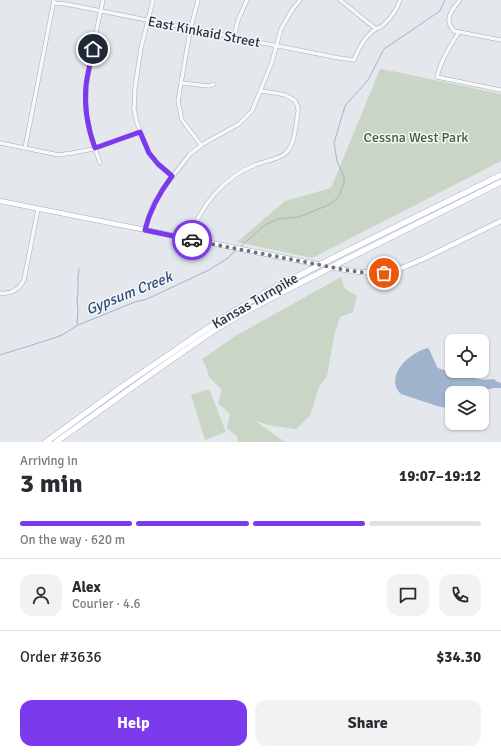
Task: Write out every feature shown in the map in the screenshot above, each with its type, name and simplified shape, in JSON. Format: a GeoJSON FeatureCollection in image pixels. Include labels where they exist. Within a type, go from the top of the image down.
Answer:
{"type":"FeatureCollection","features":[{"type":"Feature","properties":{"kind":"highway","name":"Kansas Turnpike"},"geometry":{"type":"LineString","coordinates":[[46,442],[123,386],[199,334],[263,294],[501,175]]}},
{"type":"Feature","properties":{"kind":"highway","name":"Kansas Turnpike"},"geometry":{"type":"LineString","coordinates":[[56,442],[219,328],[267,300],[344,260],[501,182]]}},
{"type":"Feature","properties":{"kind":"main road"},"geometry":{"type":"LineString","coordinates":[[0,201],[368,273],[384,273],[397,270],[501,221]]}},
{"type":"Feature","properties":{"kind":"street"},"geometry":{"type":"LineString","coordinates":[[100,163],[92,139],[86,112],[86,87],[103,0]]}},
{"type":"Feature","properties":{"kind":"street"},"geometry":{"type":"LineString","coordinates":[[153,0],[141,48],[135,88],[134,109],[140,132],[149,153],[158,164],[172,176]]}},
{"type":"Feature","properties":{"kind":"street"},"geometry":{"type":"LineString","coordinates":[[198,0],[191,28],[178,101],[182,120],[201,146]]}},
{"type":"Feature","properties":{"kind":"street"},"geometry":{"type":"LineString","coordinates":[[234,37],[238,20],[247,0]]}},
{"type":"Feature","properties":{"kind":"street"},"geometry":{"type":"LineString","coordinates":[[145,230],[154,203],[172,176],[190,154],[239,124],[252,111],[272,62],[284,22],[300,0]]}},
{"type":"Feature","properties":{"kind":"street"},"geometry":{"type":"LineString","coordinates":[[340,0],[376,29],[381,27],[390,17],[397,8],[400,0]]}},
{"type":"Feature","properties":{"kind":"street"},"geometry":{"type":"LineString","coordinates":[[460,0],[449,15],[448,21],[454,31],[501,40]]}},
{"type":"Feature","properties":{"kind":"street"},"geometry":{"type":"LineString","coordinates":[[25,148],[54,1]]}},
{"type":"Feature","properties":{"kind":"street","name":"East Kinkaid Street"},"geometry":{"type":"LineString","coordinates":[[54,1],[148,21],[354,60],[363,43],[376,29]]}},
{"type":"Feature","properties":{"kind":"street"},"geometry":{"type":"LineString","coordinates":[[459,32],[445,55],[437,77],[501,90]]}},
{"type":"Feature","properties":{"kind":"street"},"geometry":{"type":"LineString","coordinates":[[181,83],[209,86],[214,84]]}},
{"type":"Feature","properties":{"kind":"street"},"geometry":{"type":"LineString","coordinates":[[190,239],[200,214],[219,190],[231,178],[248,167],[281,157],[290,148],[299,107],[293,98],[260,91]]}},
{"type":"Feature","properties":{"kind":"street"},"geometry":{"type":"LineString","coordinates":[[0,143],[59,155],[95,148],[140,132]]}},
{"type":"Feature","properties":{"kind":"street"},"geometry":{"type":"LineString","coordinates":[[0,293],[12,292],[22,285],[38,209]]}},
{"type":"Feature","properties":{"kind":"green space","name":"Cessna West Park"},"geometry":{"type":"Polygon","coordinates":[[[380,69],[501,94],[501,161],[312,258],[237,242],[285,201],[331,188],[380,69]]]}},
{"type":"Feature","properties":{"kind":"green space"},"geometry":{"type":"Polygon","coordinates":[[[341,277],[345,289],[357,296],[353,312],[340,317],[334,336],[327,376],[319,387],[310,416],[296,429],[273,426],[255,421],[285,442],[238,442],[237,436],[227,428],[230,414],[218,403],[222,390],[209,377],[202,359],[237,335],[341,277]]]}},
{"type":"Feature","properties":{"kind":"green space"},"geometry":{"type":"Polygon","coordinates":[[[209,389],[226,432],[205,440],[191,395],[209,389]]]}},
{"type":"Feature","properties":{"kind":"water"},"geometry":{"type":"Polygon","coordinates":[[[427,348],[429,349],[437,367],[445,370],[445,378],[474,378],[482,380],[494,379],[501,383],[501,388],[489,389],[489,386],[445,386],[445,408],[401,394],[395,384],[396,374],[406,360],[427,348]]]}},
{"type":"Feature","properties":{"kind":"waterway","name":"Gypsum Creek"},"geometry":{"type":"LineString","coordinates":[[240,247],[265,225],[278,219],[299,217],[331,204],[339,196],[344,183],[344,177],[337,161],[334,143],[345,106],[368,80],[384,49],[440,11],[445,0]]}},
{"type":"Feature","properties":{"kind":"waterway","name":"Gypsum Creek"},"geometry":{"type":"LineString","coordinates":[[0,355],[62,335],[78,325],[135,302],[147,299],[209,270],[228,258],[236,250]]}},
{"type":"Feature","properties":{"kind":"waterway"},"geometry":{"type":"LineString","coordinates":[[77,324],[79,269]]}},
{"type":"Feature","properties":{"kind":"way so far"},"geometry":{"type":"LineString","coordinates":[[192,240],[346,270],[368,273],[384,273]]}},
{"type":"Feature","properties":{"kind":"route"},"geometry":{"type":"LineString","coordinates":[[93,49],[86,87],[86,112],[95,148],[140,132],[149,153],[158,164],[172,176],[154,203],[145,230],[192,240]]}}]}
